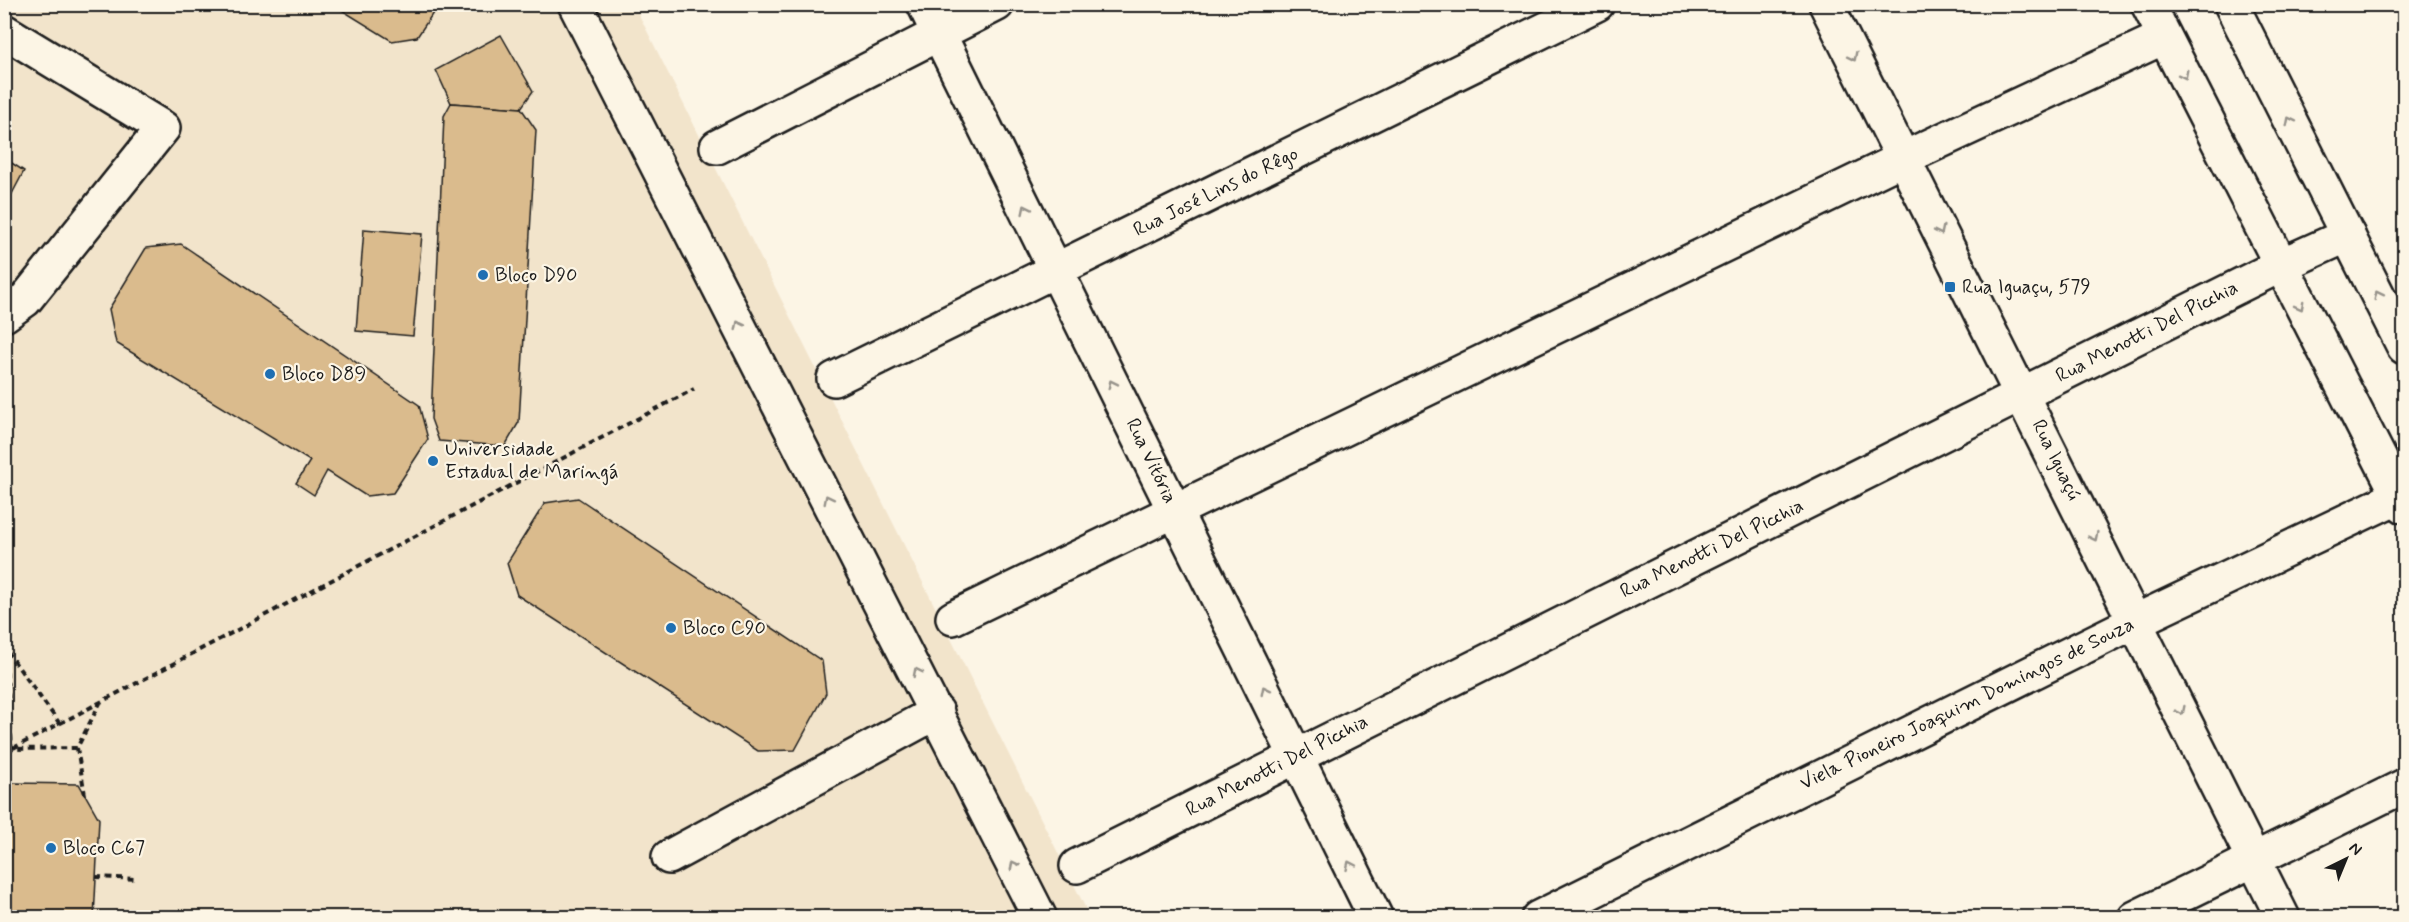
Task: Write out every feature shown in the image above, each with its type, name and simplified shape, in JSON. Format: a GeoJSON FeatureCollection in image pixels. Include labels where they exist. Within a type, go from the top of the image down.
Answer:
{"type":"FeatureCollection","features":[{"type":"Feature","properties":{"kind":"street"},"geometry":{"type":"LineString","coordinates":[[575,4],[938,712],[1040,918]]}},
{"type":"Feature","properties":{"kind":"street","name":"Rua Vitória"},"geometry":{"type":"LineString","coordinates":[[924,4],[1298,755],[1376,918]]}},
{"type":"Feature","properties":{"kind":"street"},"geometry":{"type":"LineString","coordinates":[[717,147],[997,4]]}},
{"type":"Feature","properties":{"kind":"street","name":"Rua José Lins do Rêgo"},"geometry":{"type":"LineString","coordinates":[[834,380],[1597,4]]}},
{"type":"Feature","properties":{"kind":"street","name":"Rua Iguaçú"},"geometry":{"type":"LineString","coordinates":[[1826,4],[2283,918]]}},
{"type":"Feature","properties":{"kind":"street"},"geometry":{"type":"LineString","coordinates":[[2148,4],[2279,266],[2402,501]]}},
{"type":"Feature","properties":{"kind":"street"},"geometry":{"type":"LineString","coordinates":[[2231,4],[2404,347]]}},
{"type":"Feature","properties":{"kind":"street"},"geometry":{"type":"LineString","coordinates":[[4,31],[163,128],[25,300],[4,315]]}},
{"type":"Feature","properties":{"kind":"street"},"geometry":{"type":"LineString","coordinates":[[953,618],[1904,158],[2164,37]]}},
{"type":"Feature","properties":{"kind":"street","name":"Rua Menotti Del Picchia"},"geometry":{"type":"LineString","coordinates":[[1077,866],[2279,266],[2348,235]]}},
{"type":"Feature","properties":{"kind":"street","name":"Viela Pioneiro Joaquim Domingos de Souza"},"geometry":{"type":"LineString","coordinates":[[1538,918],[2136,621],[2402,501]]}},
{"type":"Feature","properties":{"kind":"street"},"geometry":{"type":"LineString","coordinates":[[669,856],[938,712]]}},
{"type":"Feature","properties":{"kind":"street"},"geometry":{"type":"LineString","coordinates":[[2135,918],[2404,786]]}},
{"type":"Feature","properties":{"kind":"path"},"geometry":{"type":"LineString","coordinates":[[4,753],[694,389]]}},
{"type":"Feature","properties":{"kind":"path"},"geometry":{"type":"LineString","coordinates":[[5,648],[60,724]]}},
{"type":"Feature","properties":{"kind":"path"},"geometry":{"type":"LineString","coordinates":[[5,648],[12,749]]}},
{"type":"Feature","properties":{"kind":"path"},"geometry":{"type":"LineString","coordinates":[[85,795],[77,748],[100,702]]}},
{"type":"Feature","properties":{"kind":"path"},"geometry":{"type":"LineString","coordinates":[[12,749],[77,748]]}},
{"type":"Feature","properties":{"kind":"path"},"geometry":{"type":"LineString","coordinates":[[96,877],[136,879]]}},
{"type":"Feature","properties":{"kind":"shaded area","name":"Universidade Estadual de Maringá"},"geometry":{"type":"Polygon","coordinates":[[[5,5],[634,5],[1090,917],[5,918],[5,5]]]}},
{"type":"Feature","properties":{"kind":"building"},"geometry":{"type":"Polygon","coordinates":[[[332,4],[439,4],[417,37],[392,41],[332,4]]]}},
{"type":"Feature","properties":{"kind":"building"},"geometry":{"type":"Polygon","coordinates":[[[501,35],[533,91],[521,108],[451,103],[436,70],[501,35]]]}},
{"type":"Feature","properties":{"kind":"building","name":"Bloco D90"},"geometry":{"type":"Polygon","coordinates":[[[451,103],[521,108],[536,130],[519,422],[505,446],[439,441],[431,419],[444,116],[451,103]]]}},
{"type":"Feature","properties":{"kind":"building"},"geometry":{"type":"Polygon","coordinates":[[[4,158],[24,171],[4,209],[4,158]]]}},
{"type":"Feature","properties":{"kind":"building"},"geometry":{"type":"Polygon","coordinates":[[[364,229],[422,234],[413,336],[356,331],[364,229]]]}},
{"type":"Feature","properties":{"kind":"building","name":"Bloco D89"},"geometry":{"type":"Polygon","coordinates":[[[181,244],[419,405],[428,439],[393,493],[366,496],[327,471],[314,495],[296,483],[310,461],[116,343],[109,309],[146,248],[181,244]]]}},
{"type":"Feature","properties":{"kind":"building","name":"Bloco C90"},"geometry":{"type":"Polygon","coordinates":[[[578,498],[822,661],[826,693],[795,750],[758,751],[517,595],[507,563],[545,503],[578,498]]]}},
{"type":"Feature","properties":{"kind":"building","name":"Bloco C67"},"geometry":{"type":"Polygon","coordinates":[[[12,783],[79,784],[99,819],[94,918],[4,918],[4,794],[12,783]]]}},
{"type":"Feature","properties":{"kind":"place","name":"Bloco D90"},"geometry":{"type":"Point","coordinates":[483,275]}},
{"type":"Feature","properties":{"kind":"place","name":"Rua Iguaçu, 579"},"geometry":{"type":"Point","coordinates":[1950,287]}},
{"type":"Feature","properties":{"kind":"place","name":"Bloco D89"},"geometry":{"type":"Point","coordinates":[270,374]}},
{"type":"Feature","properties":{"kind":"place","name":"Universidade Estadual de Maringá"},"geometry":{"type":"Point","coordinates":[433,461]}},
{"type":"Feature","properties":{"kind":"place","name":"Bloco C90"},"geometry":{"type":"Point","coordinates":[671,628]}},
{"type":"Feature","properties":{"kind":"place","name":"Bloco C67"},"geometry":{"type":"Point","coordinates":[51,848]}}]}
